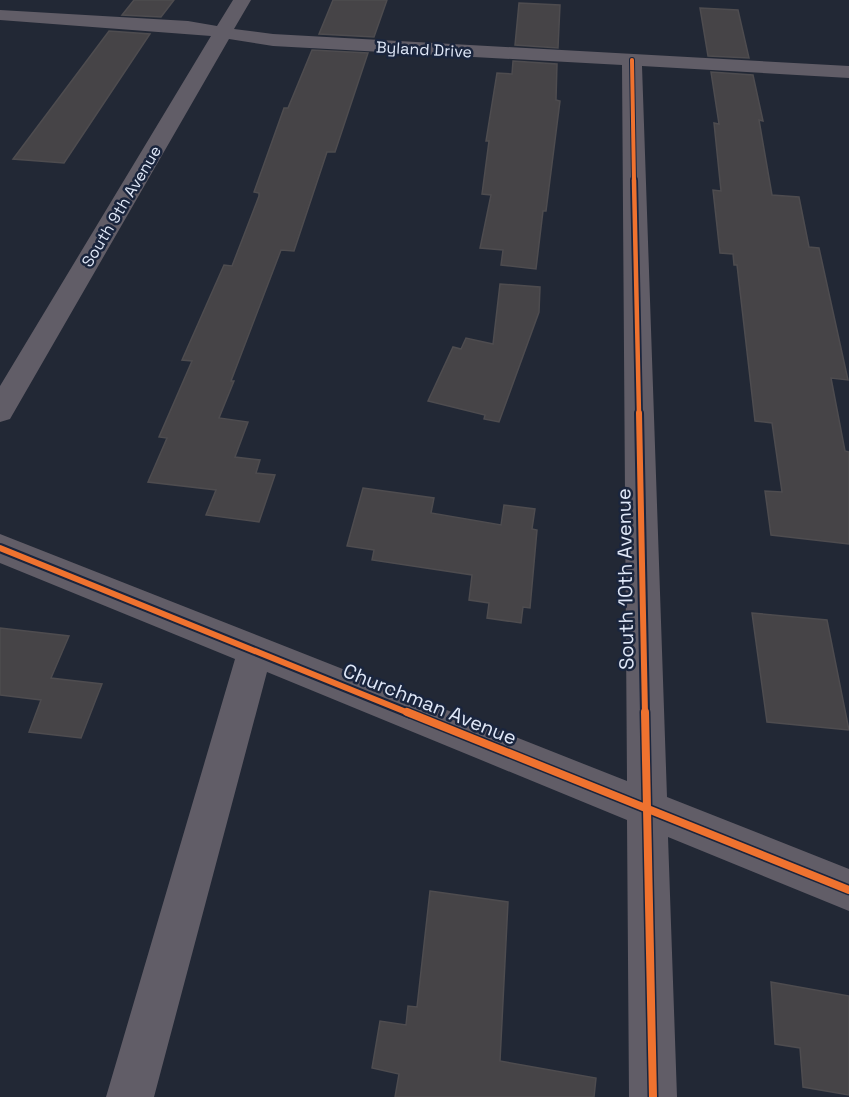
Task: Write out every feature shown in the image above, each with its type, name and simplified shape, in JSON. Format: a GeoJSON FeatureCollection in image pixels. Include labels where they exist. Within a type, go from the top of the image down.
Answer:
{"type":"FeatureCollection","features":[{"type":"Feature","properties":{"kind":"street","name":"South 9th Avenue"},"geometry":{"type":"LineString","coordinates":[[0,411],[242,0]]}},
{"type":"Feature","properties":{"kind":"street","name":"Byland Drive"},"geometry":{"type":"LineString","coordinates":[[0,15],[188,27],[273,40],[849,72]]}},
{"type":"Feature","properties":{"kind":"street","name":"South 10th Avenue"},"geometry":{"type":"LineString","coordinates":[[632,60],[653,1097]]}},
{"type":"Feature","properties":{"kind":"street","name":"Churchman Avenue"},"geometry":{"type":"LineString","coordinates":[[0,549],[849,890]]}},
{"type":"Feature","properties":{"kind":"street"},"geometry":{"type":"LineString","coordinates":[[130,1097],[255,651]]}},
{"type":"Feature","properties":{"kind":"building"},"geometry":{"type":"Polygon","coordinates":[[[134,0],[174,0],[161,17],[122,15],[134,0]]]}},
{"type":"Feature","properties":{"kind":"building"},"geometry":{"type":"Polygon","coordinates":[[[333,0],[387,0],[374,37],[319,34],[333,0]]]}},
{"type":"Feature","properties":{"kind":"building"},"geometry":{"type":"Polygon","coordinates":[[[519,3],[560,5],[558,48],[515,45],[519,3]]]}},
{"type":"Feature","properties":{"kind":"building"},"geometry":{"type":"Polygon","coordinates":[[[700,8],[738,10],[749,58],[708,56],[700,8]]]}},
{"type":"Feature","properties":{"kind":"building"},"geometry":{"type":"Polygon","coordinates":[[[109,31],[150,34],[64,163],[13,159],[109,31]]]}},
{"type":"Feature","properties":{"kind":"building"},"geometry":{"type":"Polygon","coordinates":[[[312,50],[368,53],[335,152],[327,152],[294,251],[281,250],[219,418],[248,422],[235,457],[260,460],[256,473],[275,475],[259,522],[206,515],[216,490],[148,482],[167,438],[159,437],[192,361],[182,360],[224,265],[232,266],[259,196],[259,193],[254,192],[284,108],[288,108],[312,50]]]}},
{"type":"Feature","properties":{"kind":"building"},"geometry":{"type":"Polygon","coordinates":[[[513,61],[557,64],[556,100],[560,101],[536,269],[501,265],[503,250],[480,248],[491,195],[482,194],[489,141],[486,141],[497,73],[512,74],[513,61]]]}},
{"type":"Feature","properties":{"kind":"building"},"geometry":{"type":"Polygon","coordinates":[[[711,72],[753,75],[763,121],[759,120],[772,195],[799,197],[809,247],[819,248],[848,380],[831,378],[845,451],[849,452],[849,544],[771,535],[765,491],[782,492],[772,423],[755,421],[737,265],[734,265],[733,254],[720,253],[713,190],[721,191],[714,123],[719,124],[711,72]]]}},
{"type":"Feature","properties":{"kind":"building"},"geometry":{"type":"Polygon","coordinates":[[[500,284],[540,287],[539,312],[499,422],[484,419],[485,415],[428,401],[453,347],[461,349],[466,338],[493,344],[500,284]]]}},
{"type":"Feature","properties":{"kind":"building"},"geometry":{"type":"Polygon","coordinates":[[[363,488],[434,498],[431,513],[501,525],[504,505],[535,509],[532,529],[537,530],[530,608],[523,607],[521,623],[487,618],[489,603],[469,600],[472,575],[372,560],[374,550],[347,546],[363,488]]]}},
{"type":"Feature","properties":{"kind":"building"},"geometry":{"type":"Polygon","coordinates":[[[752,613],[827,620],[849,730],[767,722],[752,613]]]}},
{"type":"Feature","properties":{"kind":"building"},"geometry":{"type":"Polygon","coordinates":[[[0,628],[69,636],[51,678],[102,684],[81,738],[29,732],[41,700],[0,695],[0,628]]]}},
{"type":"Feature","properties":{"kind":"building"},"geometry":{"type":"Polygon","coordinates":[[[430,891],[508,902],[500,1061],[596,1078],[594,1097],[395,1097],[399,1074],[372,1068],[380,1021],[406,1025],[408,1006],[417,1007],[430,891]]]}},
{"type":"Feature","properties":{"kind":"building"},"geometry":{"type":"Polygon","coordinates":[[[771,982],[849,996],[849,1095],[803,1087],[800,1048],[775,1044],[771,982]]]}},
{"type":"Feature","properties":{"kind":"cycle path"},"geometry":{"type":"LineString","coordinates":[[632,60],[653,1097]]}},
{"type":"Feature","properties":{"kind":"cycle path"},"geometry":{"type":"LineString","coordinates":[[0,548],[849,890]]}}]}
